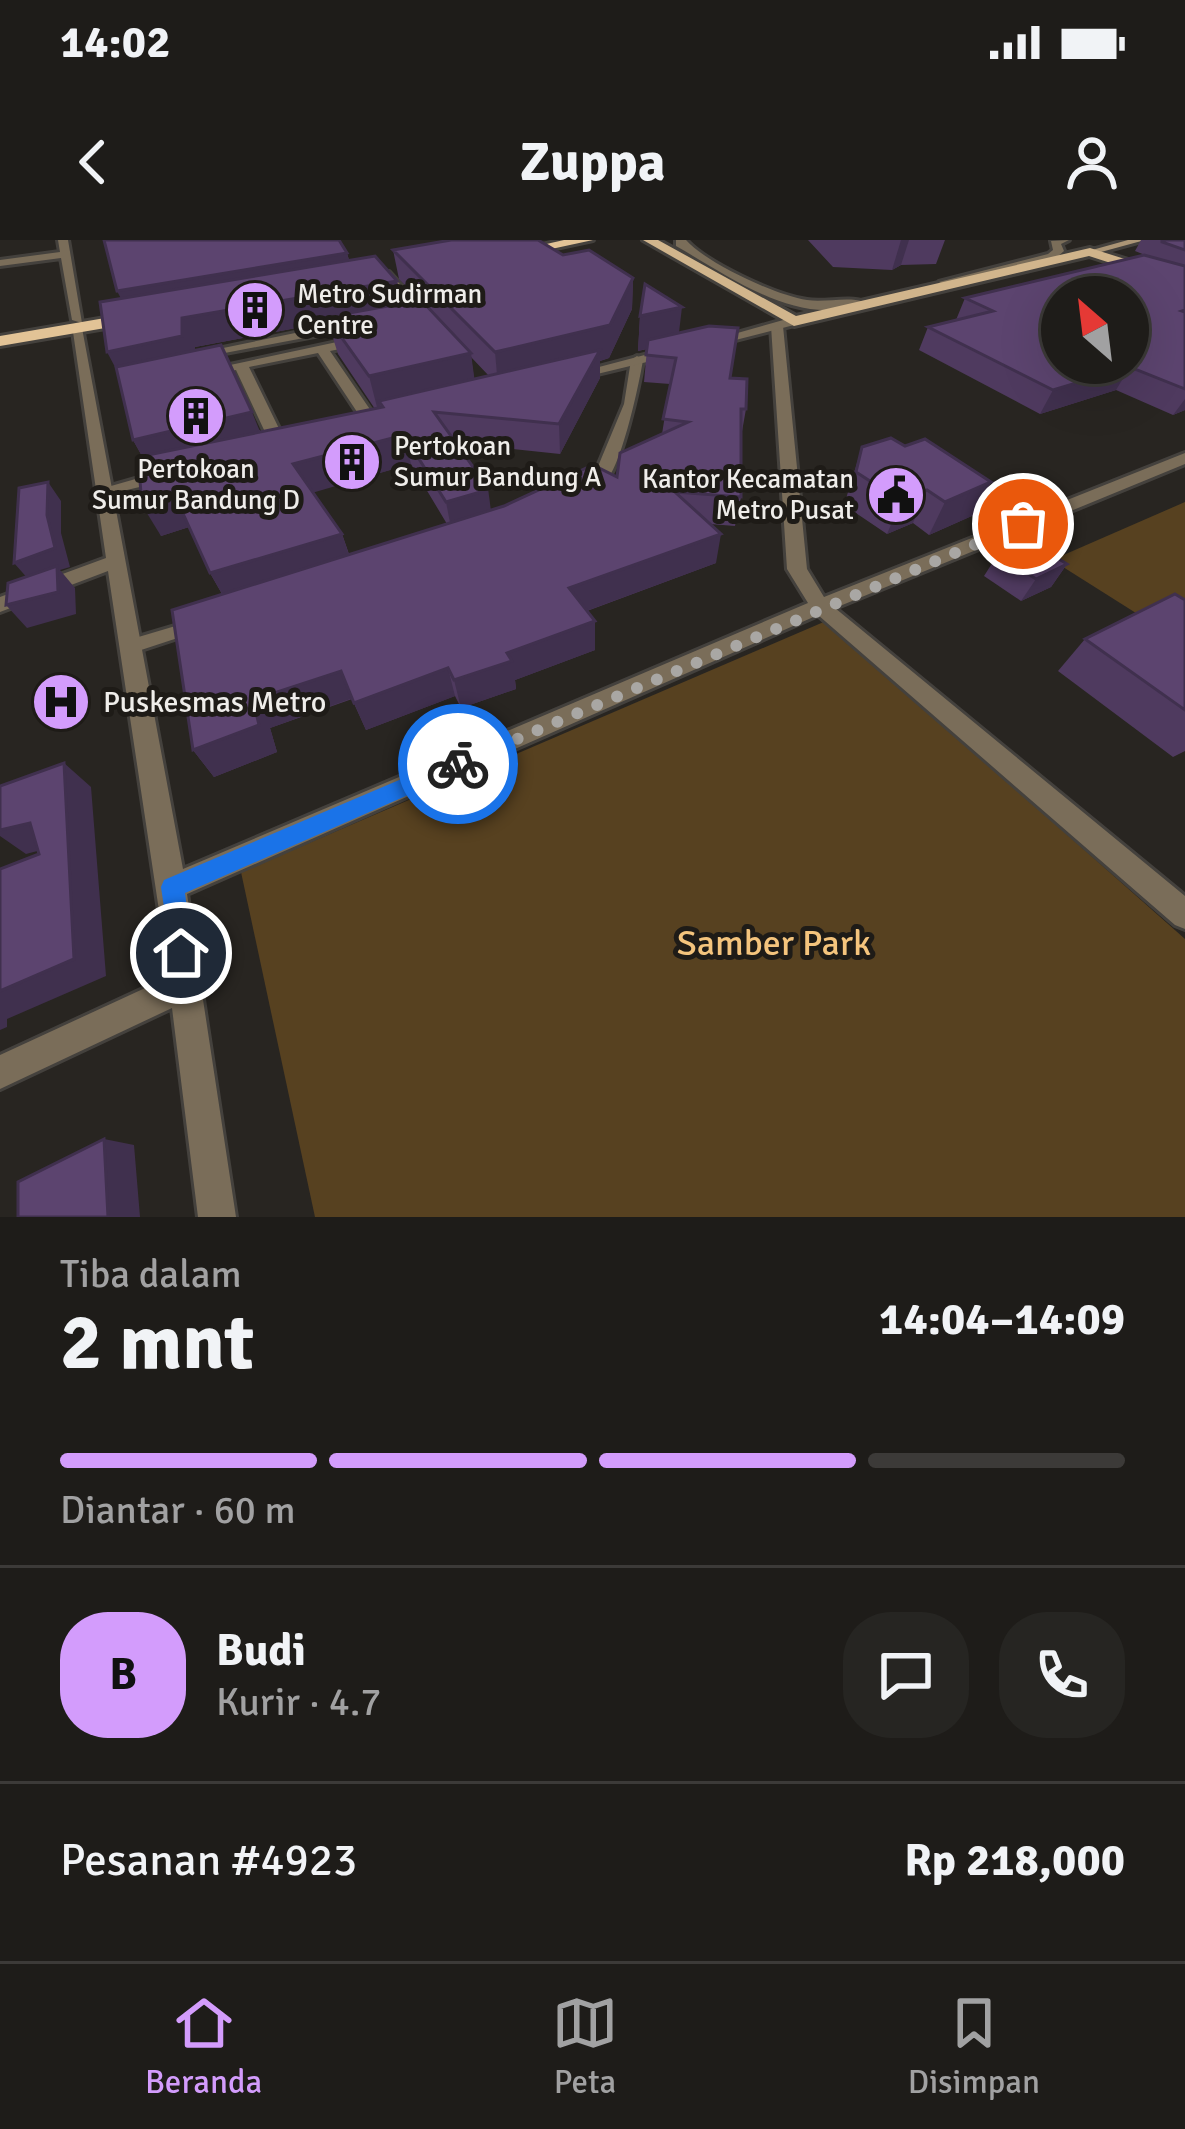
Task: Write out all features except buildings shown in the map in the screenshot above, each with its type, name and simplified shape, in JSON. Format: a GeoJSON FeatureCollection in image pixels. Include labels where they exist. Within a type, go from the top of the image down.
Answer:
{"type":"FeatureCollection","features":[{"type":"Feature","properties":{"kind":"highway"},"geometry":{"type":"LineString","coordinates":[[548,240],[486,254],[586,240]]}},
{"type":"Feature","properties":{"kind":"highway"},"geometry":{"type":"LineString","coordinates":[[355,280],[389,270]]}},
{"type":"Feature","properties":{"kind":"highway"},"geometry":{"type":"LineString","coordinates":[[0,337],[169,308]]}},
{"type":"Feature","properties":{"kind":"main road"},"geometry":{"type":"LineString","coordinates":[[649,240],[786,324],[1093,246],[1140,240]]}},
{"type":"Feature","properties":{"kind":"main road"},"geometry":{"type":"LineString","coordinates":[[1093,246],[1185,283]]}},
{"type":"Feature","properties":{"kind":"street"},"geometry":{"type":"LineString","coordinates":[[63,240],[77,324],[99,396],[106,490],[172,887],[217,1217]]}},
{"type":"Feature","properties":{"kind":"street"},"geometry":{"type":"LineString","coordinates":[[681,240],[680,244],[797,306],[816,309],[1052,256],[1059,251],[1055,243],[1063,242]]}},
{"type":"Feature","properties":{"kind":"street"},"geometry":{"type":"LineString","coordinates":[[1093,246],[1120,240]]}},
{"type":"Feature","properties":{"kind":"street"},"geometry":{"type":"LineString","coordinates":[[0,263],[68,254]]}},
{"type":"Feature","properties":{"kind":"street"},"geometry":{"type":"LineString","coordinates":[[389,270],[447,344]]}},
{"type":"Feature","properties":{"kind":"street"},"geometry":{"type":"LineString","coordinates":[[398,317],[419,313]]}},
{"type":"Feature","properties":{"kind":"street"},"geometry":{"type":"LineString","coordinates":[[208,371],[201,354],[376,321]]}},
{"type":"Feature","properties":{"kind":"street"},"geometry":{"type":"LineString","coordinates":[[558,379],[786,324],[797,569],[820,606],[1185,915]]}},
{"type":"Feature","properties":{"kind":"street"},"geometry":{"type":"LineString","coordinates":[[410,332],[432,327]]}},
{"type":"Feature","properties":{"kind":"street"},"geometry":{"type":"LineString","coordinates":[[189,376],[388,336]]}},
{"type":"Feature","properties":{"kind":"street"},"geometry":{"type":"LineString","coordinates":[[322,349],[372,424]]}},
{"type":"Feature","properties":{"kind":"street"},"geometry":{"type":"LineString","coordinates":[[241,365],[280,447]]}},
{"type":"Feature","properties":{"kind":"street"},"geometry":{"type":"LineString","coordinates":[[349,430],[392,419]]}},
{"type":"Feature","properties":{"kind":"street"},"geometry":{"type":"LineString","coordinates":[[258,452],[303,441]]}},
{"type":"Feature","properties":{"kind":"street"},"geometry":{"type":"LineString","coordinates":[[172,887],[820,606],[1185,458]]}},
{"type":"Feature","properties":{"kind":"street"},"geometry":{"type":"LineString","coordinates":[[106,490],[193,468]]}},
{"type":"Feature","properties":{"kind":"street"},"geometry":{"type":"LineString","coordinates":[[0,605],[117,561]]}},
{"type":"Feature","properties":{"kind":"street"},"geometry":{"type":"LineString","coordinates":[[0,1072],[185,986]]}},
{"type":"Feature","properties":{"kind":"lane"},"geometry":{"type":"LineString","coordinates":[[1063,242],[1093,246]]}},
{"type":"Feature","properties":{"kind":"lane"},"geometry":{"type":"LineString","coordinates":[[563,496],[600,479],[630,404],[637,360]]}},
{"type":"Feature","properties":{"kind":"lane"},"geometry":{"type":"LineString","coordinates":[[132,646],[221,618]]}},
{"type":"Feature","properties":{"kind":"green space"},"geometry":{"type":"Polygon","coordinates":[[[1185,502],[1185,644],[1052,560],[1185,502]]]}},
{"type":"Feature","properties":{"kind":"green space","name":"Samber Park"},"geometry":{"type":"Polygon","coordinates":[[[826,621],[1185,939],[1185,1217],[315,1217],[241,872],[826,621]]]}},
{"type":"Feature","properties":{"kind":"way so far"},"geometry":{"type":"LineString","coordinates":[[458,764],[820,606],[1023,524]]}},
{"type":"Feature","properties":{"kind":"place","name":"Metro Sudirman Centre"},"geometry":{"type":"Point","coordinates":[255,310]}},
{"type":"Feature","properties":{"kind":"place","name":"Pertokoan Sumur Bandung D"},"geometry":{"type":"Point","coordinates":[196,416]}},
{"type":"Feature","properties":{"kind":"place","name":"Pertokoan Sumur Bandung A"},"geometry":{"type":"Point","coordinates":[352,462]}},
{"type":"Feature","properties":{"kind":"place","name":"Kantor Kecamatan Metro Pusat"},"geometry":{"type":"Point","coordinates":[896,495]}},
{"type":"Feature","properties":{"kind":"place","name":"Puskesmas Metro"},"geometry":{"type":"Point","coordinates":[61,702]}},
{"type":"Feature","properties":{"kind":"route"},"geometry":{"type":"LineString","coordinates":[[181,953],[172,887],[458,764]]}}]}
